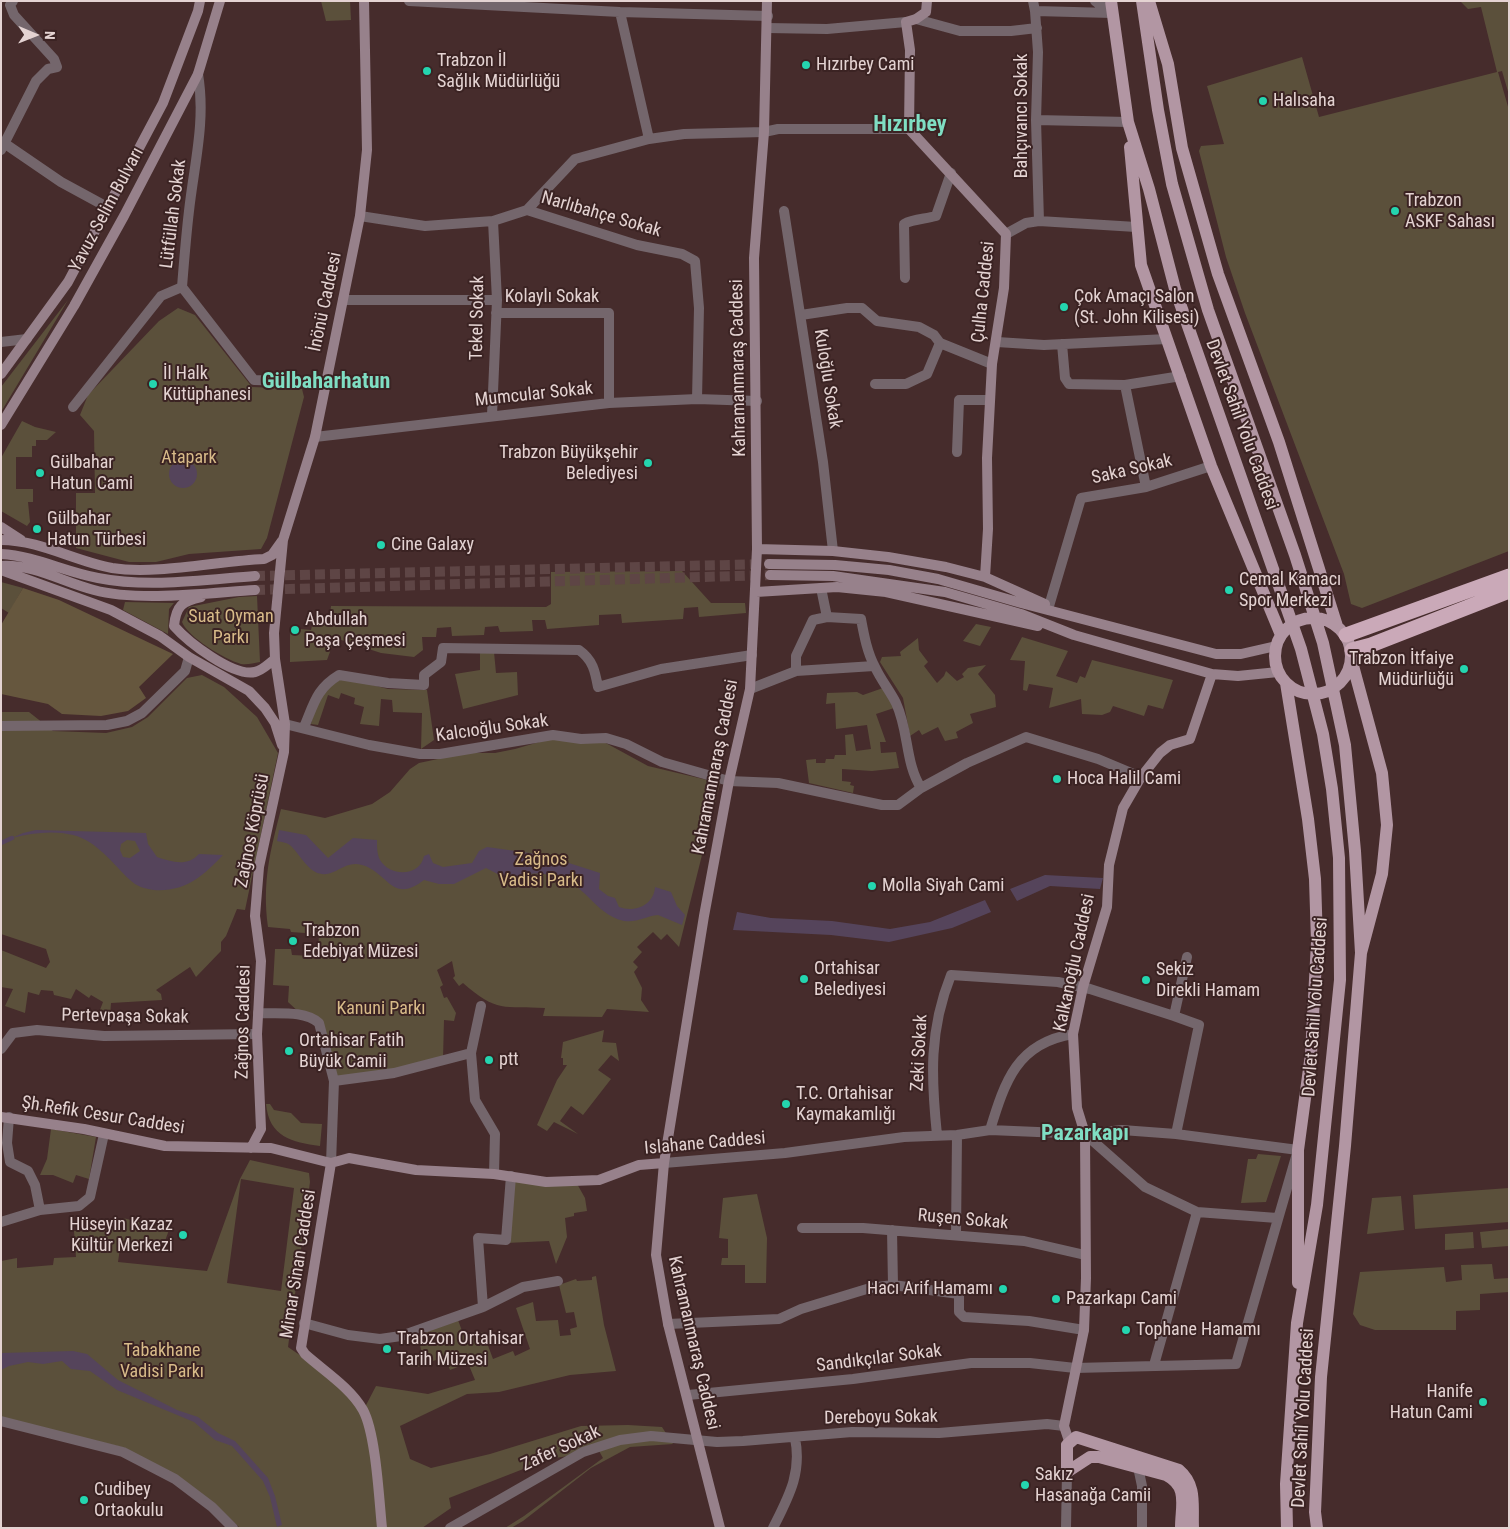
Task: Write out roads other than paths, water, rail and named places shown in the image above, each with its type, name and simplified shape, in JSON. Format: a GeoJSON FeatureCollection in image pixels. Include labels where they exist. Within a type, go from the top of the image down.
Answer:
{"type":"FeatureCollection","features":[{"type":"Feature","properties":{"kind":"highway"},"geometry":{"type":"LineString","coordinates":[[1341,630],[1509,576]]}},
{"type":"Feature","properties":{"kind":"highway"},"geometry":{"type":"LineString","coordinates":[[1352,656],[1371,645],[1509,591]]}},
{"type":"Feature","properties":{"kind":"main road","name":"Devlet Sahil Yolu Caddesi"},"geometry":{"type":"LineString","coordinates":[[1142,1],[1158,110],[1172,184],[1208,310],[1295,555],[1322,643],[1345,745],[1355,851],[1361,953],[1317,1448],[1315,1512],[1317,1528]]}},
{"type":"Feature","properties":{"kind":"main road"},"geometry":{"type":"LineString","coordinates":[[1149,1],[1168,64],[1182,148],[1218,274],[1279,442],[1341,630],[1352,656],[1382,774],[1386,825],[1382,874],[1361,953]]}},
{"type":"Feature","properties":{"kind":"main road","name":"Devlet Sahil Yolu Caddesi"},"geometry":{"type":"LineString","coordinates":[[1112,7],[1128,122],[1149,190],[1175,290],[1301,649],[1323,734],[1334,809],[1340,893],[1340,980],[1317,1205],[1297,1323]]}},
{"type":"Feature","properties":{"kind":"main road"},"geometry":{"type":"LineString","coordinates":[[1128,122],[1136,227],[1141,265],[1211,466],[1278,641],[1275,660],[1278,672],[1286,684],[1296,691],[1319,695],[1331,691],[1341,684],[1348,674],[1352,656]]}},
{"type":"Feature","properties":{"kind":"main road"},"geometry":{"type":"LineString","coordinates":[[1278,641],[1296,623],[1314,618],[1326,620],[1341,630]]}},
{"type":"Feature","properties":{"kind":"main road","name":"Devlet Sahil Yolu Caddesi"},"geometry":{"type":"LineString","coordinates":[[1286,684],[1308,819],[1315,879],[1317,942],[1311,1046],[1298,1150],[1297,1323],[1286,1484],[1287,1528]]}},
{"type":"Feature","properties":{"kind":"main road"},"geometry":{"type":"LineString","coordinates":[[1062,1474],[1067,1445],[1069,1441],[1076,1437],[1179,1470],[1188,1477],[1192,1488],[1192,1528]]}},
{"type":"Feature","properties":{"kind":"main road"},"geometry":{"type":"LineString","coordinates":[[1062,1474],[1090,1457],[1099,1457],[1166,1475],[1176,1480],[1182,1490],[1181,1528]]}},
{"type":"Feature","properties":{"kind":"street"},"geometry":{"type":"LineString","coordinates":[[13,1],[10,5],[14,15],[54,59],[57,67],[48,69],[36,80],[2,146],[107,207]]}},
{"type":"Feature","properties":{"kind":"street","name":"Yavuz Selim Bulvarı"},"geometry":{"type":"LineString","coordinates":[[1,374],[68,282],[163,103],[198,11],[200,1]]}},
{"type":"Feature","properties":{"kind":"street","name":"Yavuz Selim Bulvarı"},"geometry":{"type":"LineString","coordinates":[[1,425],[83,289],[198,74],[220,1]]}},
{"type":"Feature","properties":{"kind":"street","name":"İnönü Caddesi"},"geometry":{"type":"LineString","coordinates":[[284,752],[285,724],[275,659],[274,633],[283,540],[315,437],[360,216],[367,150],[364,1]]}},
{"type":"Feature","properties":{"kind":"street"},"geometry":{"type":"LineString","coordinates":[[409,1],[620,12],[768,16]]}},
{"type":"Feature","properties":{"kind":"street","name":"Kahramanmaraş Caddesi"},"geometry":{"type":"LineString","coordinates":[[720,1528],[688,1395],[668,1324],[656,1255],[664,1163],[704,916],[729,781],[750,689],[757,549],[757,401],[754,258],[764,132],[767,1]]}},
{"type":"Feature","properties":{"kind":"street"},"geometry":{"type":"LineString","coordinates":[[911,21],[926,12],[928,1]]}},
{"type":"Feature","properties":{"kind":"street"},"geometry":{"type":"LineString","coordinates":[[1094,1],[1112,7]]}},
{"type":"Feature","properties":{"kind":"street"},"geometry":{"type":"LineString","coordinates":[[1034,6],[1112,7]]}},
{"type":"Feature","properties":{"kind":"street","name":"Bahçıvancı Sokak"},"geometry":{"type":"LineString","coordinates":[[1034,6],[1037,28],[1036,120],[1039,221]]}},
{"type":"Feature","properties":{"kind":"street"},"geometry":{"type":"LineString","coordinates":[[620,12],[649,139]]}},
{"type":"Feature","properties":{"kind":"street"},"geometry":{"type":"LineString","coordinates":[[527,210],[575,159],[649,139],[684,134],[764,132],[823,127],[909,129],[911,21]]}},
{"type":"Feature","properties":{"kind":"street"},"geometry":{"type":"LineString","coordinates":[[767,28],[827,29],[911,21],[960,31],[1011,31],[1037,28]]}},
{"type":"Feature","properties":{"kind":"street","name":"Lütfüllah Sokak"},"geometry":{"type":"LineString","coordinates":[[198,74],[202,99],[200,126],[189,210],[182,287],[254,380],[326,382]]}},
{"type":"Feature","properties":{"kind":"street"},"geometry":{"type":"LineString","coordinates":[[1036,120],[1128,122]]}},
{"type":"Feature","properties":{"kind":"street","name":"Çulha Caddesi"},"geometry":{"type":"LineString","coordinates":[[909,129],[1006,234],[1004,288],[997,342],[992,364],[987,458],[988,529],[985,577]]}},
{"type":"Feature","properties":{"kind":"street"},"geometry":{"type":"LineString","coordinates":[[905,278],[904,224],[936,216],[951,174]]}},
{"type":"Feature","properties":{"kind":"street","name":"Narlıbahçe Sokak"},"geometry":{"type":"LineString","coordinates":[[360,216],[425,226],[493,221],[527,210],[638,245],[682,254],[695,261],[699,308],[696,399]]}},
{"type":"Feature","properties":{"kind":"street","name":"Kuloğlu Sokak"},"geometry":{"type":"LineString","coordinates":[[784,211],[823,462],[833,551]]}},
{"type":"Feature","properties":{"kind":"street","name":"Tekel Sokak"},"geometry":{"type":"LineString","coordinates":[[492,415],[497,300],[493,221]]}},
{"type":"Feature","properties":{"kind":"street"},"geometry":{"type":"LineString","coordinates":[[1006,234],[1026,222],[1039,221],[1136,227]]}},
{"type":"Feature","properties":{"kind":"street"},"geometry":{"type":"LineString","coordinates":[[73,407],[161,296],[182,287]]}},
{"type":"Feature","properties":{"kind":"street"},"geometry":{"type":"LineString","coordinates":[[343,300],[497,300]]}},
{"type":"Feature","properties":{"kind":"street"},"geometry":{"type":"LineString","coordinates":[[801,315],[847,308],[862,308],[877,321],[919,327],[934,335],[940,343],[992,364]]}},
{"type":"Feature","properties":{"kind":"street","name":"Kolaylı Sokak"},"geometry":{"type":"LineString","coordinates":[[496,314],[608,313],[610,403]]}},
{"type":"Feature","properties":{"kind":"street"},"geometry":{"type":"LineString","coordinates":[[1,342],[27,339]]}},
{"type":"Feature","properties":{"kind":"street"},"geometry":{"type":"LineString","coordinates":[[997,342],[1044,346],[1167,339]]}},
{"type":"Feature","properties":{"kind":"street"},"geometry":{"type":"LineString","coordinates":[[875,384],[906,384],[927,374],[940,343]]}},
{"type":"Feature","properties":{"kind":"street"},"geometry":{"type":"LineString","coordinates":[[1062,344],[1065,378],[1069,384],[1125,385],[1181,376]]}},
{"type":"Feature","properties":{"kind":"street"},"geometry":{"type":"LineString","coordinates":[[1125,385],[1146,487]]}},
{"type":"Feature","properties":{"kind":"street","name":"Mumcular Sokak"},"geometry":{"type":"LineString","coordinates":[[315,437],[492,415],[610,403],[696,399],[757,401]]}},
{"type":"Feature","properties":{"kind":"street"},"geometry":{"type":"LineString","coordinates":[[956,452],[959,400],[990,400]]}},
{"type":"Feature","properties":{"kind":"street","name":"Saka Sokak"},"geometry":{"type":"LineString","coordinates":[[1049,606],[1081,498],[1146,487],[1211,466]]}},
{"type":"Feature","properties":{"kind":"street"},"geometry":{"type":"LineString","coordinates":[[1,526],[22,541]]}},
{"type":"Feature","properties":{"kind":"street"},"geometry":{"type":"LineString","coordinates":[[1,540],[22,541],[112,568],[138,570],[264,559],[272,555],[283,540]]}},
{"type":"Feature","properties":{"kind":"street"},"geometry":{"type":"LineString","coordinates":[[757,549],[833,551],[888,557],[946,567],[985,577],[1080,619]]}},
{"type":"Feature","properties":{"kind":"street"},"geometry":{"type":"LineString","coordinates":[[1,554],[44,562],[96,578],[131,584],[255,576]]}},
{"type":"Feature","properties":{"kind":"street"},"geometry":{"type":"LineString","coordinates":[[769,564],[836,565],[889,570],[938,579],[1080,619],[1216,654],[1241,654],[1278,641]]}},
{"type":"Feature","properties":{"kind":"street"},"geometry":{"type":"LineString","coordinates":[[1,568],[16,566],[40,570],[94,590],[128,596],[255,590]]}},
{"type":"Feature","properties":{"kind":"street"},"geometry":{"type":"LineString","coordinates":[[1,568],[111,610],[160,636],[188,657],[249,691],[275,723],[284,752]]}},
{"type":"Feature","properties":{"kind":"street"},"geometry":{"type":"LineString","coordinates":[[770,575],[833,576],[945,592],[1021,614],[1074,635]]}},
{"type":"Feature","properties":{"kind":"street"},"geometry":{"type":"LineString","coordinates":[[756,592],[837,587],[886,592],[947,604],[1074,635],[1212,674],[1238,676],[1278,672]]}},
{"type":"Feature","properties":{"kind":"street"},"geometry":{"type":"LineString","coordinates":[[821,588],[827,617]]}},
{"type":"Feature","properties":{"kind":"street"},"geometry":{"type":"LineString","coordinates":[[221,592],[191,599],[183,604],[175,613],[174,626],[192,644],[240,671],[253,672],[264,669],[275,659]]}},
{"type":"Feature","properties":{"kind":"street"},"geometry":{"type":"LineString","coordinates":[[796,671],[796,656],[813,620],[827,617],[861,619],[865,641],[874,666],[896,704],[905,732],[912,774],[921,788],[967,763],[1026,737],[1098,759],[1141,777]]}},
{"type":"Feature","properties":{"kind":"street"},"geometry":{"type":"LineString","coordinates":[[304,727],[319,692],[325,683],[339,675],[388,684],[424,685],[424,675],[442,662],[443,648],[579,650],[588,657],[594,666],[598,687],[661,669],[752,655]]}},
{"type":"Feature","properties":{"kind":"street"},"geometry":{"type":"LineString","coordinates":[[1,726],[107,725],[127,721],[142,713],[185,671],[188,657]]}},
{"type":"Feature","properties":{"kind":"street"},"geometry":{"type":"LineString","coordinates":[[750,689],[796,671],[874,666]]}},
{"type":"Feature","properties":{"kind":"street","name":"Kalkanoğlu Caddesi"},"geometry":{"type":"LineString","coordinates":[[1069,1441],[1064,1426],[1084,1330],[1086,1255],[1085,1134],[1077,1108],[1073,1034],[1083,987],[1107,907],[1109,865],[1123,808],[1141,777],[1160,753],[1170,745],[1190,739],[1212,674]]}},
{"type":"Feature","properties":{"kind":"street","name":"Kalcıoğlu Sokak"},"geometry":{"type":"LineString","coordinates":[[285,724],[304,727],[369,745],[420,754],[440,754],[553,735],[581,739],[606,738],[626,744],[662,762],[729,781],[778,783],[882,805],[898,805],[921,788]]}},
{"type":"Feature","properties":{"kind":"street","name":"Zağnos Köprüsü"},"geometry":{"type":"LineString","coordinates":[[255,916],[259,867],[284,752]]}},
{"type":"Feature","properties":{"kind":"street","name":"Zağnos Caddesi"},"geometry":{"type":"LineString","coordinates":[[255,916],[261,961],[257,1034],[261,1129],[271,1148]]}},
{"type":"Feature","properties":{"kind":"street"},"geometry":{"type":"LineString","coordinates":[[1174,1016],[1187,957]]}},
{"type":"Feature","properties":{"kind":"street","name":"Zeki Sokak"},"geometry":{"type":"LineString","coordinates":[[937,1135],[932,1084],[933,1045],[941,1000],[951,975],[1058,982],[1083,987]]}},
{"type":"Feature","properties":{"kind":"street"},"geometry":{"type":"LineString","coordinates":[[1083,987],[1199,1025],[1176,1134]]}},
{"type":"Feature","properties":{"kind":"street"},"geometry":{"type":"LineString","coordinates":[[481,1006],[471,1053],[475,1100],[495,1134],[494,1174]]}},
{"type":"Feature","properties":{"kind":"street"},"geometry":{"type":"LineString","coordinates":[[258,1013],[302,1014],[312,1017],[320,1023],[334,1081],[331,1163],[271,1148],[251,1148],[261,1129]]}},
{"type":"Feature","properties":{"kind":"street","name":"Pertevpaşa Sokak"},"geometry":{"type":"LineString","coordinates":[[1,1049],[13,1033],[37,1030],[104,1036],[257,1034]]}},
{"type":"Feature","properties":{"kind":"street"},"geometry":{"type":"LineString","coordinates":[[990,1130],[1014,1066],[1034,1048],[1060,1036],[1073,1034]]}},
{"type":"Feature","properties":{"kind":"street"},"geometry":{"type":"LineString","coordinates":[[334,1081],[394,1073],[471,1053]]}},
{"type":"Feature","properties":{"kind":"street"},"geometry":{"type":"LineString","coordinates":[[4,1116],[10,1162],[28,1171],[34,1185],[40,1210]]}},
{"type":"Feature","properties":{"kind":"street","name":"Şh.Refik Cesur Caddesi"},"geometry":{"type":"LineString","coordinates":[[4,1116],[164,1146],[251,1148]]}},
{"type":"Feature","properties":{"kind":"street","name":"Islahane Caddesi"},"geometry":{"type":"LineString","coordinates":[[331,1163],[349,1158],[416,1170],[494,1174],[546,1182],[576,1182],[599,1180],[639,1165],[785,1153],[861,1142],[957,1135],[990,1130],[1085,1134],[1122,1130],[1176,1134],[1298,1150]]}},
{"type":"Feature","properties":{"kind":"street"},"geometry":{"type":"LineString","coordinates":[[1,1222],[40,1210],[80,1206],[90,1197],[104,1134]]}},
{"type":"Feature","properties":{"kind":"street"},"geometry":{"type":"LineString","coordinates":[[1085,1134],[1145,1187],[1197,1212],[1277,1218],[1298,1150]]}},
{"type":"Feature","properties":{"kind":"street"},"geometry":{"type":"LineString","coordinates":[[956,1235],[957,1135]]}},
{"type":"Feature","properties":{"kind":"street","name":"Mimar Sinan Caddesi"},"geometry":{"type":"LineString","coordinates":[[331,1163],[301,1348],[311,1360],[346,1390],[363,1410],[371,1433],[382,1528]]}},
{"type":"Feature","properties":{"kind":"street"},"geometry":{"type":"LineString","coordinates":[[483,1307],[478,1238],[506,1240],[511,1176]]}},
{"type":"Feature","properties":{"kind":"street"},"geometry":{"type":"LineString","coordinates":[[1154,1365],[1197,1212]]}},
{"type":"Feature","properties":{"kind":"street","name":"Sandıkçılar Sokak"},"geometry":{"type":"LineString","coordinates":[[688,1395],[853,1379],[971,1363],[1030,1363],[1075,1368],[1236,1364],[1277,1218]]}},
{"type":"Feature","properties":{"kind":"street"},"geometry":{"type":"LineString","coordinates":[[802,1228],[892,1230]]}},
{"type":"Feature","properties":{"kind":"street","name":"Ruşen Sokak"},"geometry":{"type":"LineString","coordinates":[[893,1285],[892,1230],[1024,1241],[1086,1255]]}},
{"type":"Feature","properties":{"kind":"street"},"geometry":{"type":"LineString","coordinates":[[304,1323],[348,1335],[380,1339],[401,1336],[483,1307],[523,1288],[558,1281]]}},
{"type":"Feature","properties":{"kind":"street"},"geometry":{"type":"LineString","coordinates":[[668,1324],[779,1319],[801,1309],[870,1288],[893,1285],[959,1294],[959,1312],[964,1317],[1029,1322],[1084,1330]]}},
{"type":"Feature","properties":{"kind":"street"},"geometry":{"type":"LineString","coordinates":[[1,1421],[123,1452],[175,1479],[212,1508],[233,1528]]}},
{"type":"Feature","properties":{"kind":"street","name":"Dereboyu Sokak"},"geometry":{"type":"LineString","coordinates":[[698,1439],[716,1442],[795,1438],[852,1432],[923,1434],[1047,1424],[1064,1426]]}},
{"type":"Feature","properties":{"kind":"street","name":"Zafer Sokak"},"geometry":{"type":"LineString","coordinates":[[450,1528],[583,1452],[620,1440],[651,1436],[698,1439]]}},
{"type":"Feature","properties":{"kind":"street"},"geometry":{"type":"LineString","coordinates":[[773,1528],[796,1478],[799,1456],[795,1438]]}},
{"type":"Feature","properties":{"kind":"street"},"geometry":{"type":"LineString","coordinates":[[1138,1467],[1142,1486],[1142,1528]]}},
{"type":"Feature","properties":{"kind":"street"},"geometry":{"type":"LineString","coordinates":[[1062,1474],[1066,1528]]}},
{"type":"Feature","properties":{"kind":"waterway"},"geometry":{"type":"LineString","coordinates":[[1,843],[12,838]]}},
{"type":"Feature","properties":{"kind":"tunnel"},"geometry":{"type":"LineString","coordinates":[[255,576],[769,564]]}},
{"type":"Feature","properties":{"kind":"tunnel"},"geometry":{"type":"LineString","coordinates":[[255,590],[770,575]]}},
{"type":"Feature","properties":{"kind":"place","name":"Hızırbey Cami"},"geometry":{"type":"Point","coordinates":[806,65]}},
{"type":"Feature","properties":{"kind":"place","name":"Trabzon İl Sağlık Müdürlüğü"},"geometry":{"type":"Point","coordinates":[427,71]}},
{"type":"Feature","properties":{"kind":"place","name":"Halısaha"},"geometry":{"type":"Point","coordinates":[1263,101]}},
{"type":"Feature","properties":{"kind":"place","name":"Trabzon ASKF Sahası"},"geometry":{"type":"Point","coordinates":[1395,211]}},
{"type":"Feature","properties":{"kind":"place","name":"Çok Amaçı Salon (St. John Kilisesi)"},"geometry":{"type":"Point","coordinates":[1064,307]}},
{"type":"Feature","properties":{"kind":"place","name":"İl Halk Kütüphanesi"},"geometry":{"type":"Point","coordinates":[153,384]}},
{"type":"Feature","properties":{"kind":"place","name":"Trabzon Büyükşehir Belediyesi"},"geometry":{"type":"Point","coordinates":[648,463]}},
{"type":"Feature","properties":{"kind":"place","name":"Gülbahar Hatun Cami"},"geometry":{"type":"Point","coordinates":[40,473]}},
{"type":"Feature","properties":{"kind":"place","name":"Gülbahar Hatun Türbesi"},"geometry":{"type":"Point","coordinates":[37,529]}},
{"type":"Feature","properties":{"kind":"place","name":"Cine Galaxy"},"geometry":{"type":"Point","coordinates":[381,545]}},
{"type":"Feature","properties":{"kind":"place","name":"Cemal Kamacı Spor Merkezi"},"geometry":{"type":"Point","coordinates":[1229,590]}},
{"type":"Feature","properties":{"kind":"place","name":"Abdullah Paşa Çeşmesi"},"geometry":{"type":"Point","coordinates":[295,630]}},
{"type":"Feature","properties":{"kind":"place","name":"Trabzon İtfaiye Müdürlüğü"},"geometry":{"type":"Point","coordinates":[1464,669]}},
{"type":"Feature","properties":{"kind":"place","name":"Hoca Halil Cami"},"geometry":{"type":"Point","coordinates":[1057,779]}},
{"type":"Feature","properties":{"kind":"place","name":"Molla Siyah Cami"},"geometry":{"type":"Point","coordinates":[872,886]}},
{"type":"Feature","properties":{"kind":"place","name":"Trabzon Edebiyat Müzesi"},"geometry":{"type":"Point","coordinates":[293,941]}},
{"type":"Feature","properties":{"kind":"place","name":"Ortahisar Belediyesi"},"geometry":{"type":"Point","coordinates":[804,979]}},
{"type":"Feature","properties":{"kind":"place","name":"Sekiz Direkli Hamam"},"geometry":{"type":"Point","coordinates":[1146,980]}},
{"type":"Feature","properties":{"kind":"place","name":"Ortahisar Fatih Büyük Camii"},"geometry":{"type":"Point","coordinates":[289,1051]}},
{"type":"Feature","properties":{"kind":"place","name":"ptt"},"geometry":{"type":"Point","coordinates":[489,1060]}},
{"type":"Feature","properties":{"kind":"place","name":"T.C. Ortahisar Kaymakamlığı"},"geometry":{"type":"Point","coordinates":[786,1104]}},
{"type":"Feature","properties":{"kind":"place","name":"Hüseyin Kazaz Kültür Merkezi"},"geometry":{"type":"Point","coordinates":[183,1235]}},
{"type":"Feature","properties":{"kind":"place","name":"Hacı Arif Hamamı"},"geometry":{"type":"Point","coordinates":[1003,1289]}},
{"type":"Feature","properties":{"kind":"place","name":"Pazarkapı Cami"},"geometry":{"type":"Point","coordinates":[1056,1299]}},
{"type":"Feature","properties":{"kind":"place","name":"Tophane Hamamı"},"geometry":{"type":"Point","coordinates":[1126,1330]}},
{"type":"Feature","properties":{"kind":"place","name":"Trabzon Ortahisar Tarih Müzesi"},"geometry":{"type":"Point","coordinates":[387,1349]}},
{"type":"Feature","properties":{"kind":"place","name":"Hanife Hatun Cami"},"geometry":{"type":"Point","coordinates":[1483,1402]}},
{"type":"Feature","properties":{"kind":"place","name":"Sakız Hasanağa Camii"},"geometry":{"type":"Point","coordinates":[1025,1485]}},
{"type":"Feature","properties":{"kind":"place","name":"Cudibey Ortaokulu"},"geometry":{"type":"Point","coordinates":[84,1500]}},
{"type":"Feature","properties":{"kind":"district","name":"Hızırbey"},"geometry":{"type":"Point","coordinates":[910,125]}},
{"type":"Feature","properties":{"kind":"district","name":"Gülbaharhatun"},"geometry":{"type":"Point","coordinates":[326,382]}},
{"type":"Feature","properties":{"kind":"district","name":"Pazarkapı"},"geometry":{"type":"Point","coordinates":[1085,1134]}},
{"type":"Feature","properties":{"kind":"park label","name":"Atapark"},"geometry":{"type":"Point","coordinates":[189,458]}},
{"type":"Feature","properties":{"kind":"park label","name":"Suat Oyman Parkı"},"geometry":{"type":"Point","coordinates":[231,628]}},
{"type":"Feature","properties":{"kind":"park label","name":"Zağnos Vadisi Parkı"},"geometry":{"type":"Point","coordinates":[541,870]}},
{"type":"Feature","properties":{"kind":"park label","name":"Kanuni Parkı"},"geometry":{"type":"Point","coordinates":[381,1009]}},
{"type":"Feature","properties":{"kind":"park label","name":"Tabakhane Vadisi Parkı"},"geometry":{"type":"Point","coordinates":[162,1361]}}]}
